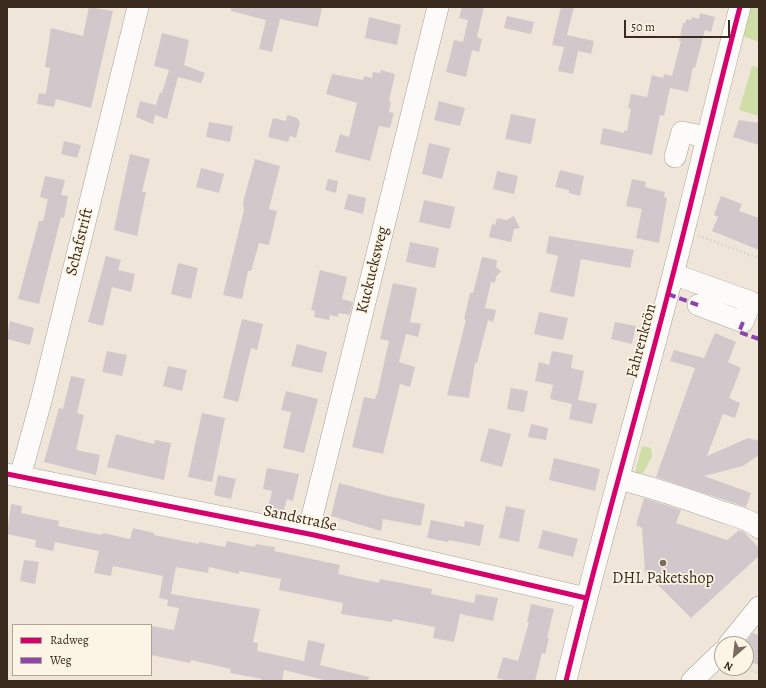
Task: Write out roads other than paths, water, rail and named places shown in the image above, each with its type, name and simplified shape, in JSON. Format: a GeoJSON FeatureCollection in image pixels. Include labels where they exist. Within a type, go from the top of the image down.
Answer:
{"type":"FeatureCollection","features":[{"type":"Feature","properties":{"kind":"street","name":"Schafstrift"},"geometry":{"type":"LineString","coordinates":[[14,475],[44,388],[138,7]]}},
{"type":"Feature","properties":{"kind":"street","name":"Kuckucksweg"},"geometry":{"type":"LineString","coordinates":[[308,533],[438,7]]}},
{"type":"Feature","properties":{"kind":"street","name":"Fahrenkrön"},"geometry":{"type":"LineString","coordinates":[[568,680],[586,598],[673,274],[706,137],[740,7]]}},
{"type":"Feature","properties":{"kind":"street"},"geometry":{"type":"LineString","coordinates":[[675,157],[682,132],[706,137]]}},
{"type":"Feature","properties":{"kind":"street"},"geometry":{"type":"LineString","coordinates":[[673,274],[755,304],[743,322],[698,305]]}},
{"type":"Feature","properties":{"kind":"street","name":"Sandstraße"},"geometry":{"type":"LineString","coordinates":[[14,475],[308,533],[586,598]]}},
{"type":"Feature","properties":{"kind":"street"},"geometry":{"type":"LineString","coordinates":[[618,479],[652,487],[727,513],[754,523],[759,528]]}},
{"type":"Feature","properties":{"kind":"street"},"geometry":{"type":"LineString","coordinates":[[735,636],[759,607]]}},
{"type":"Feature","properties":{"kind":"street"},"geometry":{"type":"LineString","coordinates":[[692,681],[714,660]]}},
{"type":"Feature","properties":{"kind":"place","name":"DHL Paketshop"},"geometry":{"type":"Point","coordinates":[663,563]}}]}
